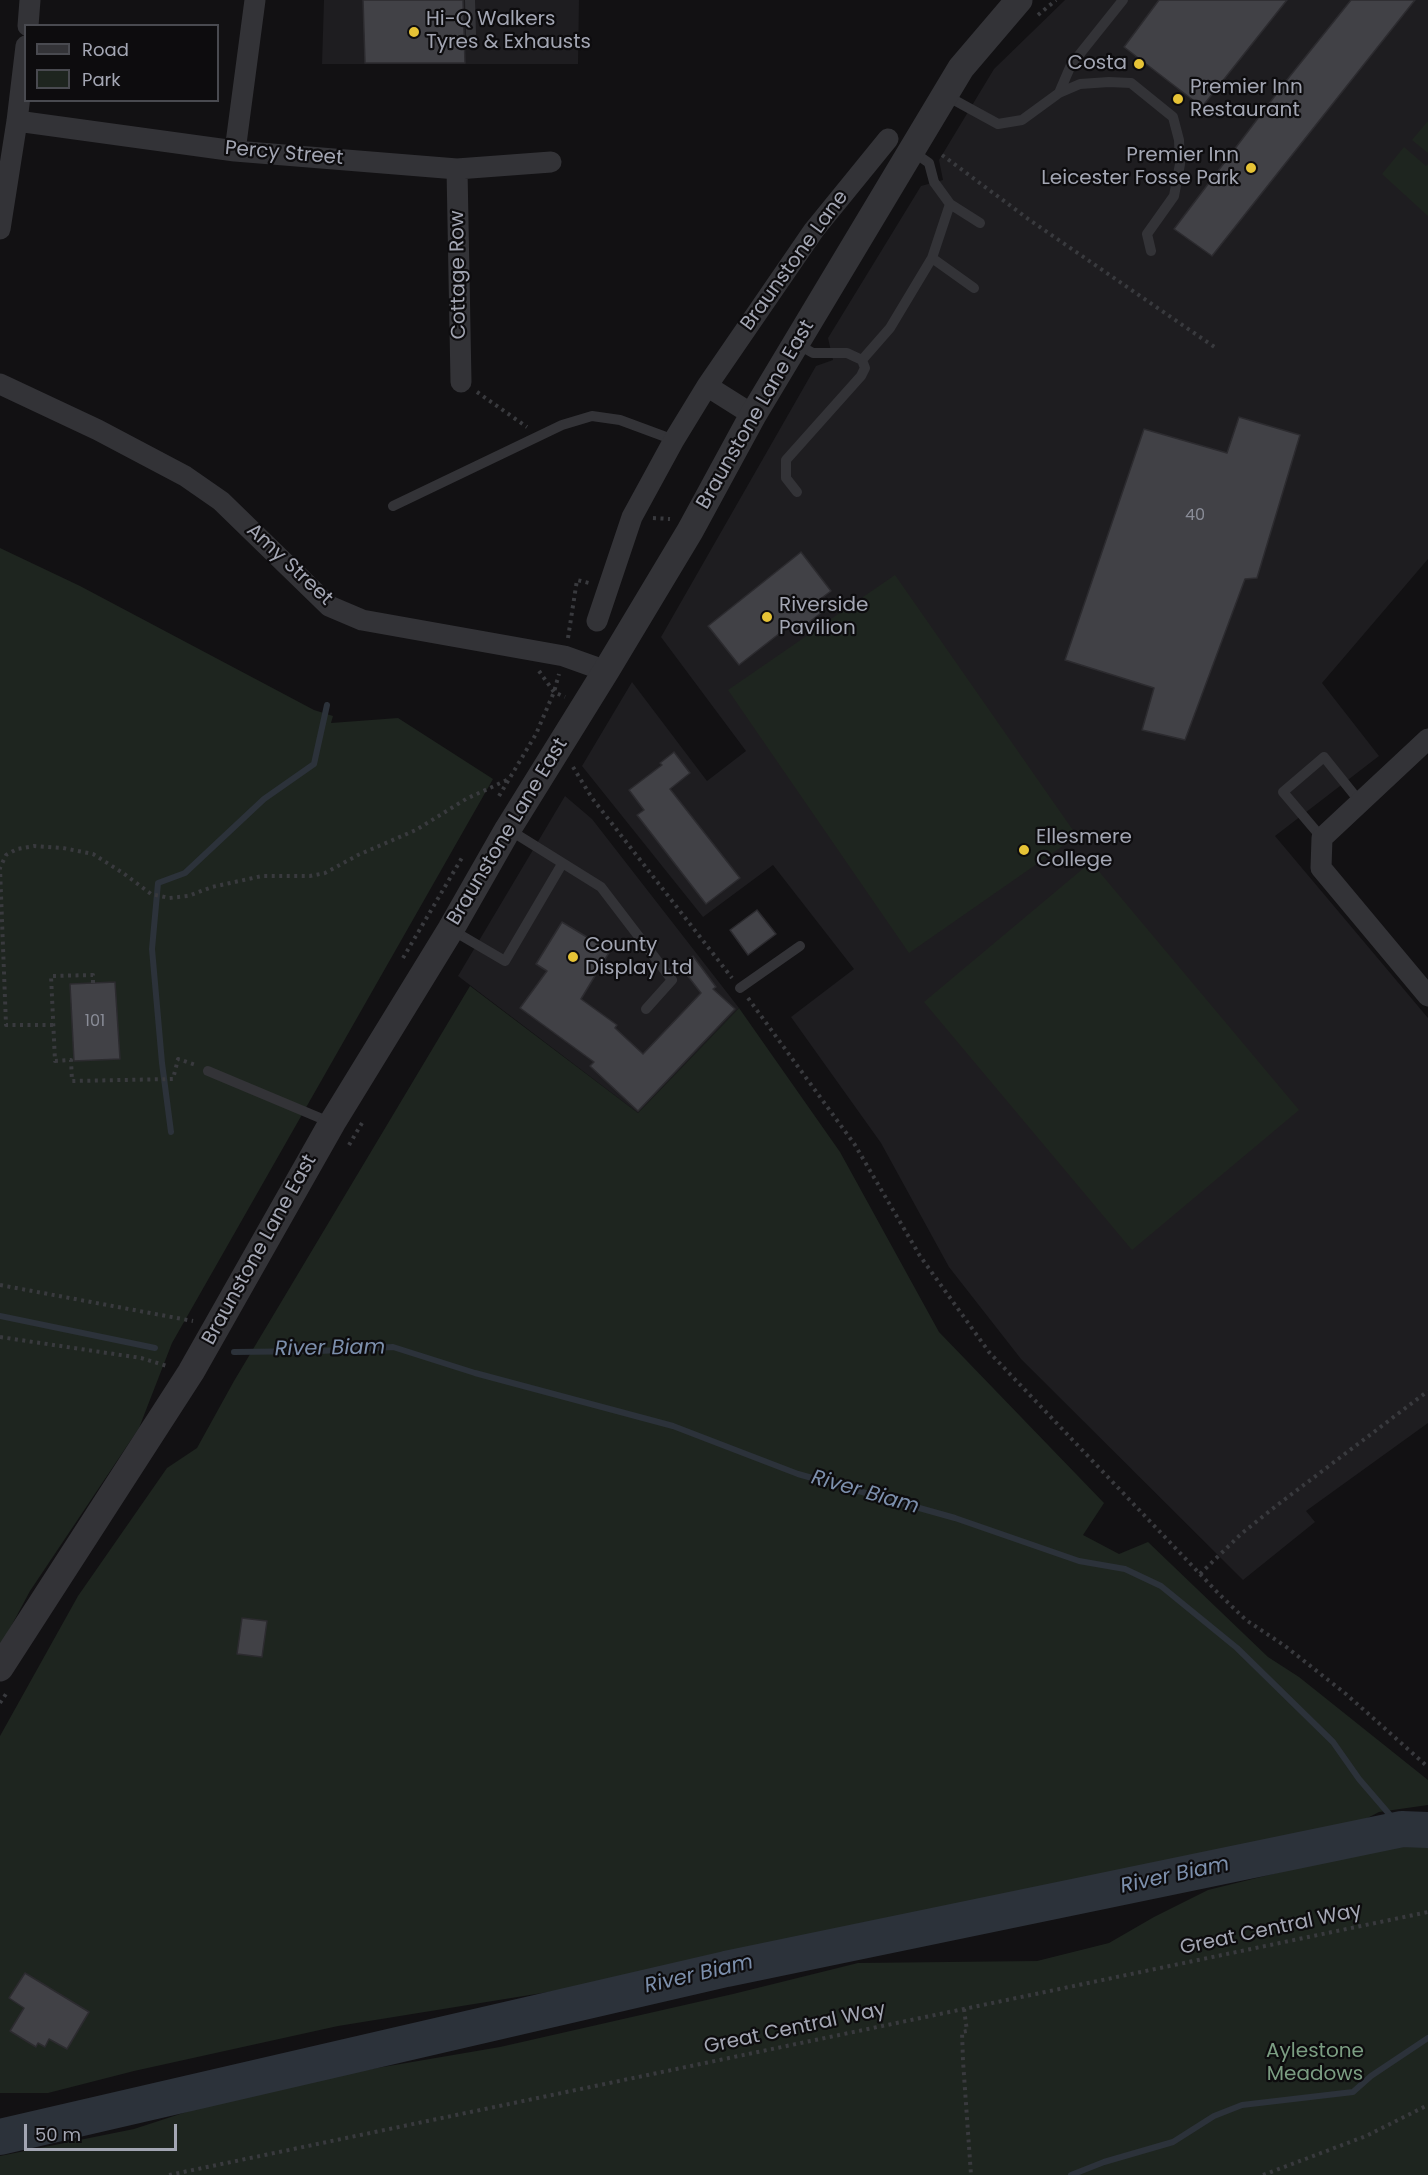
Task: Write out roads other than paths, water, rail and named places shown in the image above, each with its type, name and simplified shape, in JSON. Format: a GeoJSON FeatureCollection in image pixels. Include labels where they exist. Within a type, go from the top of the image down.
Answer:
{"type":"FeatureCollection","features":[{"type":"Feature","properties":{"kind":"street"},"geometry":{"type":"LineString","coordinates":[[28,24],[30,0]]}},
{"type":"Feature","properties":{"kind":"street"},"geometry":{"type":"LineString","coordinates":[[235,151],[255,0]]}},
{"type":"Feature","properties":{"kind":"street","name":"Braunstone Lane East"},"geometry":{"type":"LineString","coordinates":[[0,1668],[191,1372],[332,1123],[690,531],[753,416],[912,147],[961,68],[1019,0]]}},
{"type":"Feature","properties":{"kind":"street"},"geometry":{"type":"LineString","coordinates":[[0,229],[18,121],[24,65]]}},
{"type":"Feature","properties":{"kind":"street","name":"Percy Street"},"geometry":{"type":"LineString","coordinates":[[18,121],[235,151],[457,169],[551,162]]}},
{"type":"Feature","properties":{"kind":"street","name":"Braunstone Lane"},"geometry":{"type":"LineString","coordinates":[[597,621],[632,517],[674,440],[707,386],[814,230],[912,147]]}},
{"type":"Feature","properties":{"kind":"street","name":"Cottage Row"},"geometry":{"type":"LineString","coordinates":[[457,169],[461,382]]}},
{"type":"Feature","properties":{"kind":"street","name":"Amy Street"},"geometry":{"type":"LineString","coordinates":[[0,384],[98,430],[185,476],[221,501],[329,606],[362,620],[564,656],[606,671]]}},
{"type":"Feature","properties":{"kind":"street"},"geometry":{"type":"LineString","coordinates":[[707,386],[753,416]]}},
{"type":"Feature","properties":{"kind":"street"},"geometry":{"type":"LineString","coordinates":[[1428,739],[1323,838],[1321,868],[1428,996]]}},
{"type":"Feature","properties":{"kind":"lane"},"geometry":{"type":"LineString","coordinates":[[471,0],[471,34]]}},
{"type":"Feature","properties":{"kind":"lane"},"geometry":{"type":"LineString","coordinates":[[1059,93],[1071,65],[1123,0]]}},
{"type":"Feature","properties":{"kind":"lane"},"geometry":{"type":"LineString","coordinates":[[945,94],[998,124],[1022,120],[1059,93],[1080,84],[1131,83],[1173,117],[1179,140],[1180,164],[1174,196],[1147,234],[1150,251]]}},
{"type":"Feature","properties":{"kind":"lane"},"geometry":{"type":"LineString","coordinates":[[912,147],[928,163],[934,182],[950,204],[980,223]]}},
{"type":"Feature","properties":{"kind":"lane"},"geometry":{"type":"LineString","coordinates":[[862,360],[890,328],[932,258],[950,204]]}},
{"type":"Feature","properties":{"kind":"lane"},"geometry":{"type":"LineString","coordinates":[[932,258],[974,288]]}},
{"type":"Feature","properties":{"kind":"lane"},"geometry":{"type":"LineString","coordinates":[[796,343],[813,353],[847,353],[862,360],[865,368],[861,376],[786,460],[786,478],[797,492]]}},
{"type":"Feature","properties":{"kind":"lane"},"geometry":{"type":"LineString","coordinates":[[393,506],[562,425],[591,416],[620,420],[674,440]]}},
{"type":"Feature","properties":{"kind":"lane"},"geometry":{"type":"LineString","coordinates":[[1323,838],[1283,792],[1324,757],[1360,802]]}},
{"type":"Feature","properties":{"kind":"lane"},"geometry":{"type":"LineString","coordinates":[[508,829],[601,887],[672,980],[646,1009]]}},
{"type":"Feature","properties":{"kind":"lane"},"geometry":{"type":"LineString","coordinates":[[451,929],[505,961],[562,864]]}},
{"type":"Feature","properties":{"kind":"lane"},"geometry":{"type":"LineString","coordinates":[[740,988],[800,945]]}},
{"type":"Feature","properties":{"kind":"lane"},"geometry":{"type":"LineString","coordinates":[[208,1071],[332,1123]]}},
{"type":"Feature","properties":{"kind":"waterway"},"geometry":{"type":"LineString","coordinates":[[171,1132],[162,1063],[152,949],[158,883],[185,873],[264,799],[314,764],[327,705]]}},
{"type":"Feature","properties":{"kind":"waterway","name":"River Biam"},"geometry":{"type":"LineString","coordinates":[[0,1316],[155,1348]]}},
{"type":"Feature","properties":{"kind":"waterway","name":"River Biam"},"geometry":{"type":"LineString","coordinates":[[234,1352],[393,1347],[475,1373],[673,1426],[798,1474],[955,1518],[1079,1561],[1125,1569],[1161,1586],[1237,1648],[1333,1742],[1359,1779],[1402,1829]]}},
{"type":"Feature","properties":{"kind":"waterway","name":"River Biam"},"geometry":{"type":"LineString","coordinates":[[0,2137],[726,1969],[1402,1829],[1428,1830]]}},
{"type":"Feature","properties":{"kind":"waterway"},"geometry":{"type":"LineString","coordinates":[[1071,2175],[1104,2162],[1173,2142],[1214,2116],[1242,2105],[1353,2092],[1371,2076],[1428,2038]]}},
{"type":"Feature","properties":{"kind":"place","name":"Hi-Q Walkers Tyres & Exhausts"},"geometry":{"type":"Point","coordinates":[414,32]}},
{"type":"Feature","properties":{"kind":"place","name":"Costa"},"geometry":{"type":"Point","coordinates":[1139,64]}},
{"type":"Feature","properties":{"kind":"place","name":"Premier Inn Restaurant"},"geometry":{"type":"Point","coordinates":[1178,99]}},
{"type":"Feature","properties":{"kind":"place","name":"Premier Inn Leicester Fosse Park"},"geometry":{"type":"Point","coordinates":[1251,168]}},
{"type":"Feature","properties":{"kind":"place","name":"Riverside Pavilion"},"geometry":{"type":"Point","coordinates":[767,617]}},
{"type":"Feature","properties":{"kind":"place","name":"Ellesmere College"},"geometry":{"type":"Point","coordinates":[1024,850]}},
{"type":"Feature","properties":{"kind":"place","name":"County Display Ltd"},"geometry":{"type":"Point","coordinates":[573,957]}},
{"type":"Feature","properties":{"kind":"park label","name":"Aylestone Meadows"},"geometry":{"type":"Point","coordinates":[1315,2064]}}]}
